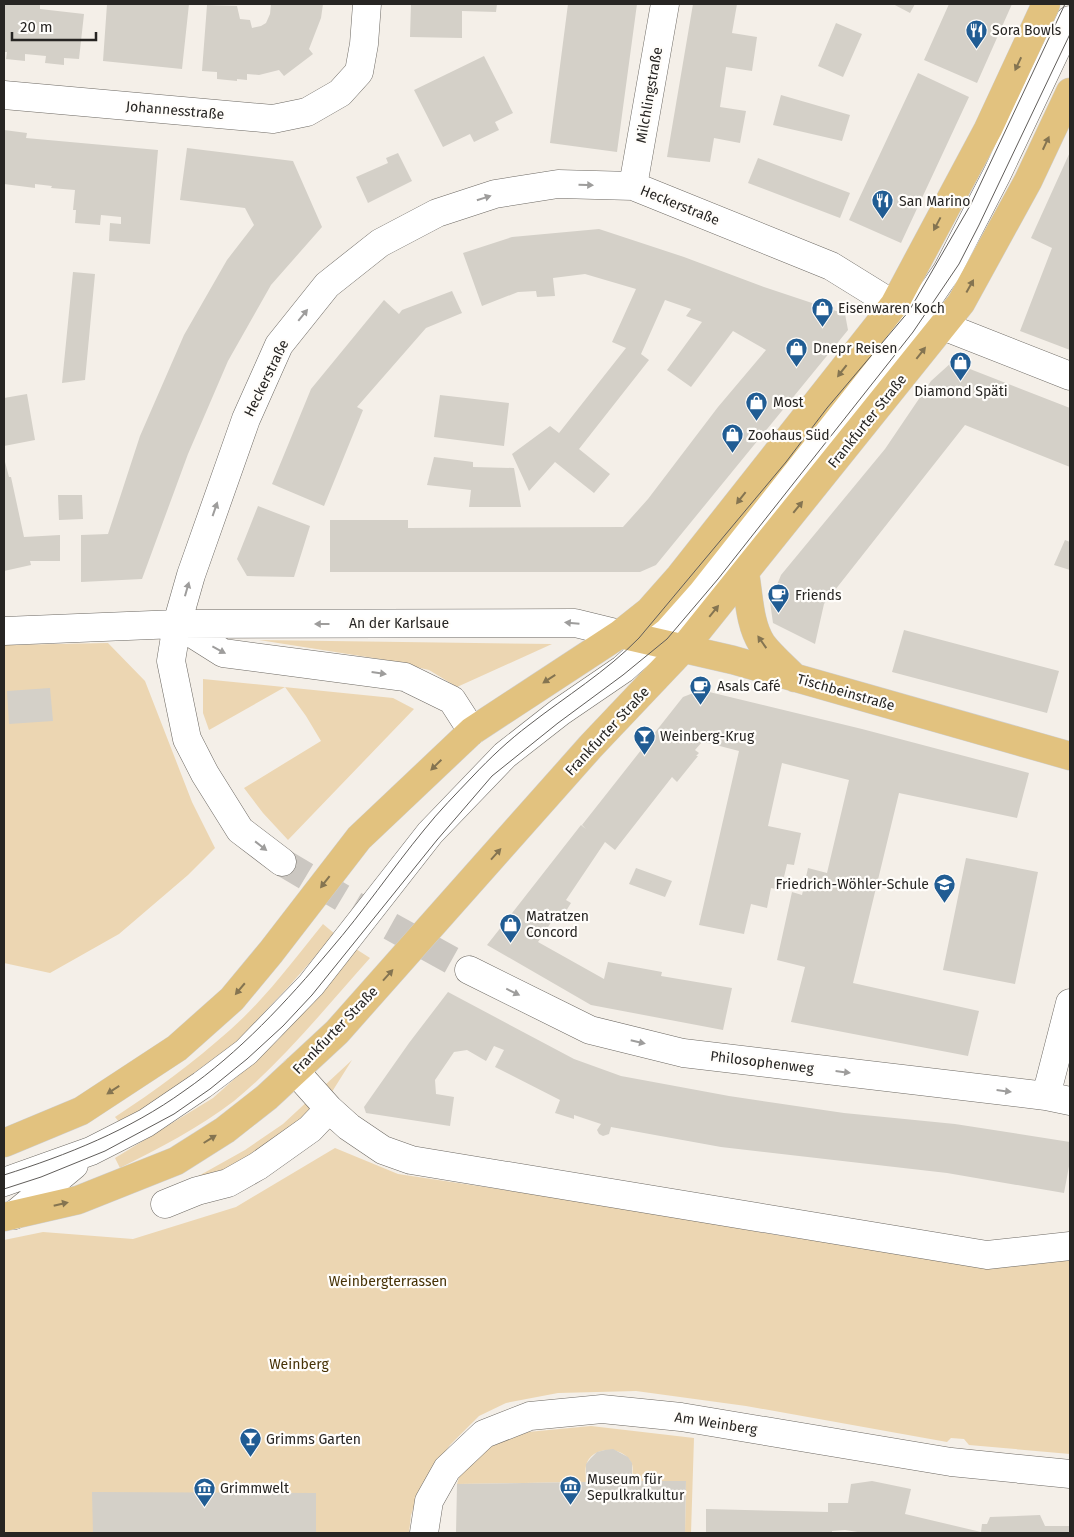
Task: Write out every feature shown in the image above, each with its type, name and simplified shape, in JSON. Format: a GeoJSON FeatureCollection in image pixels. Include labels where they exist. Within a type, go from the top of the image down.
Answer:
{"type":"FeatureCollection","features":[{"type":"Feature","properties":{"kind":"main road"},"geometry":{"type":"LineString","coordinates":[[4,1143],[81,1111],[178,1048],[232,999],[271,952],[359,838],[472,731],[620,634],[649,610],[906,310],[1046,4]]}},
{"type":"Feature","properties":{"kind":"main road","name":"Frankfurter Straße"},"geometry":{"type":"LineString","coordinates":[[9,1216],[78,1200],[176,1161],[225,1130],[267,1097],[343,1025],[591,746],[684,649],[962,303],[1028,181],[1070,92]]}},
{"type":"Feature","properties":{"kind":"main road"},"geometry":{"type":"LineString","coordinates":[[745,572],[756,632],[763,645],[795,678]]}},
{"type":"Feature","properties":{"kind":"main road","name":"Tischbeinstraße"},"geometry":{"type":"LineString","coordinates":[[620,634],[733,660],[1070,756]]}},
{"type":"Feature","properties":{"kind":"street","name":"Johannesstraße"},"geometry":{"type":"LineString","coordinates":[[4,95],[273,119],[307,112],[340,93],[359,72],[364,44],[367,4]]}},
{"type":"Feature","properties":{"kind":"street","name":"Milchlingstraße"},"geometry":{"type":"LineString","coordinates":[[633,186],[665,4]]}},
{"type":"Feature","properties":{"kind":"street"},"geometry":{"type":"LineString","coordinates":[[4,1182],[90,1151],[146,1123],[246,1052],[311,985],[430,833],[505,755],[560,712],[623,669],[653,642],[693,595],[906,310],[947,271],[997,174],[1070,20]]}},
{"type":"Feature","properties":{"kind":"street","name":"Heckerstraße"},"geometry":{"type":"LineString","coordinates":[[177,624],[191,575],[250,411],[279,345],[327,285],[380,243],[437,213],[495,194],[558,184],[633,186],[831,266],[906,310],[1070,376]]}},
{"type":"Feature","properties":{"kind":"street","name":"An der Karlsaue"},"geometry":{"type":"LineString","coordinates":[[4,631],[177,624],[575,623],[620,634]]}},
{"type":"Feature","properties":{"kind":"street"},"geometry":{"type":"LineString","coordinates":[[282,862],[240,830],[205,774],[188,739],[171,661],[177,624],[223,653],[406,677],[452,700],[472,731]]}},
{"type":"Feature","properties":{"kind":"street","name":"Philosophenweg"},"geometry":{"type":"LineString","coordinates":[[469,970],[590,1030],[683,1053],[1058,1098]]}},
{"type":"Feature","properties":{"kind":"street"},"geometry":{"type":"LineString","coordinates":[[1058,1098],[1070,1003]]}},
{"type":"Feature","properties":{"kind":"street"},"geometry":{"type":"LineString","coordinates":[[295,1071],[349,1127],[383,1150],[411,1160],[987,1255],[1070,1246]]}},
{"type":"Feature","properties":{"kind":"street"},"geometry":{"type":"LineString","coordinates":[[165,1204],[228,1183],[258,1166],[310,1129],[330,1109]]}},
{"type":"Feature","properties":{"kind":"street"},"geometry":{"type":"LineString","coordinates":[[9,1216],[90,1151]]}},
{"type":"Feature","properties":{"kind":"street","name":"Am Weinberg"},"geometry":{"type":"LineString","coordinates":[[424,1533],[429,1501],[447,1468],[484,1434],[530,1416],[602,1409],[681,1417],[951,1462],[1070,1474]]}},
{"type":"Feature","properties":{"kind":"green space"},"geometry":{"type":"Polygon","coordinates":[[[259,640],[552,644],[457,687],[429,670],[386,660],[259,640]]]}},
{"type":"Feature","properties":{"kind":"green space"},"geometry":{"type":"Polygon","coordinates":[[[108,643],[145,681],[192,802],[215,848],[188,875],[119,934],[50,973],[4,963],[4,645],[108,643]]]}},
{"type":"Feature","properties":{"kind":"green space"},"geometry":{"type":"Polygon","coordinates":[[[203,679],[285,687],[209,730],[203,713],[203,679]]]}},
{"type":"Feature","properties":{"kind":"green space"},"geometry":{"type":"Polygon","coordinates":[[[285,687],[393,698],[414,709],[288,840],[263,813],[244,788],[321,741],[285,687]]]}},
{"type":"Feature","properties":{"kind":"green space"},"geometry":{"type":"Polygon","coordinates":[[[323,924],[335,934],[236,1042],[152,1104],[120,1123],[115,1117],[188,1065],[243,1018],[279,979],[323,924]]]}},
{"type":"Feature","properties":{"kind":"green space"},"geometry":{"type":"Polygon","coordinates":[[[356,949],[370,958],[305,1032],[252,1085],[234,1101],[207,1120],[120,1168],[115,1158],[213,1098],[278,1040],[356,949]]]}},
{"type":"Feature","properties":{"kind":"green space"},"geometry":{"type":"Polygon","coordinates":[[[352,1060],[330,1095],[247,1165],[177,1188],[245,1150],[283,1124],[352,1060]]]}},
{"type":"Feature","properties":{"kind":"green space","name":"Weinberg"},"geometry":{"type":"Polygon","coordinates":[[[335,1148],[398,1174],[618,1207],[777,1235],[988,1265],[1070,1260],[1070,1454],[969,1445],[964,1439],[951,1438],[947,1442],[746,1406],[636,1391],[558,1393],[506,1403],[479,1416],[450,1445],[422,1484],[411,1515],[409,1533],[4,1533],[4,1240],[43,1232],[133,1239],[236,1207],[335,1148]]]}},
{"type":"Feature","properties":{"kind":"green space"},"geometry":{"type":"Polygon","coordinates":[[[591,1426],[694,1438],[691,1533],[685,1533],[686,1481],[632,1481],[633,1469],[631,1462],[627,1456],[614,1451],[600,1451],[589,1459],[586,1468],[586,1482],[457,1484],[460,1474],[487,1448],[528,1432],[591,1426]]]}},
{"type":"Feature","properties":{"kind":"building"},"geometry":{"type":"Polygon","coordinates":[[[4,4],[40,4],[40,9],[84,14],[79,59],[64,58],[64,65],[45,63],[46,56],[25,54],[25,61],[6,59],[7,52],[4,52],[4,4]]]}},
{"type":"Feature","properties":{"kind":"building"},"geometry":{"type":"Polygon","coordinates":[[[107,4],[189,4],[182,69],[103,61],[107,4]]]}},
{"type":"Feature","properties":{"kind":"building"},"geometry":{"type":"Polygon","coordinates":[[[271,4],[323,4],[321,18],[309,49],[313,54],[284,76],[279,70],[259,75],[247,74],[247,80],[237,79],[237,81],[217,79],[217,72],[202,71],[207,5],[237,6],[240,19],[250,20],[252,28],[266,23],[270,14],[271,4]]]}},
{"type":"Feature","properties":{"kind":"building"},"geometry":{"type":"Polygon","coordinates":[[[411,4],[497,4],[496,12],[462,11],[462,38],[410,37],[411,4]]]}},
{"type":"Feature","properties":{"kind":"building"},"geometry":{"type":"Polygon","coordinates":[[[568,4],[637,4],[617,152],[550,143],[568,4]]]}},
{"type":"Feature","properties":{"kind":"building"},"geometry":{"type":"Polygon","coordinates":[[[693,4],[737,4],[732,33],[757,37],[752,71],[726,67],[720,107],[746,111],[740,143],[714,138],[710,162],[667,157],[693,4]]]}},
{"type":"Feature","properties":{"kind":"building"},"geometry":{"type":"Polygon","coordinates":[[[893,4],[915,4],[910,13],[893,4]]]}},
{"type":"Feature","properties":{"kind":"building"},"geometry":{"type":"Polygon","coordinates":[[[949,4],[1012,4],[977,83],[924,60],[949,4]]]}},
{"type":"Feature","properties":{"kind":"building"},"geometry":{"type":"Polygon","coordinates":[[[836,23],[862,34],[843,77],[818,66],[836,23]]]}},
{"type":"Feature","properties":{"kind":"building"},"geometry":{"type":"Polygon","coordinates":[[[484,56],[513,113],[495,122],[499,130],[474,142],[470,134],[443,147],[414,90],[484,56]]]}},
{"type":"Feature","properties":{"kind":"building"},"geometry":{"type":"Polygon","coordinates":[[[918,73],[969,97],[901,243],[849,220],[918,73]]]}},
{"type":"Feature","properties":{"kind":"building"},"geometry":{"type":"Polygon","coordinates":[[[781,95],[850,115],[842,141],[773,125],[781,95]]]}},
{"type":"Feature","properties":{"kind":"building"},"geometry":{"type":"Polygon","coordinates":[[[4,130],[27,133],[26,138],[158,150],[150,244],[109,241],[110,223],[121,224],[121,217],[101,215],[100,225],[75,223],[76,210],[73,210],[75,190],[51,188],[52,186],[35,184],[35,188],[4,184],[4,130]]]}},
{"type":"Feature","properties":{"kind":"building"},"geometry":{"type":"Polygon","coordinates":[[[187,148],[293,161],[322,227],[271,285],[228,361],[188,454],[142,579],[81,582],[81,535],[108,534],[140,436],[184,335],[227,260],[254,225],[245,208],[180,200],[187,148]]]}},
{"type":"Feature","properties":{"kind":"building"},"geometry":{"type":"Polygon","coordinates":[[[1070,152],[1070,350],[1020,331],[1052,248],[1031,238],[1070,152]]]}},
{"type":"Feature","properties":{"kind":"building"},"geometry":{"type":"Polygon","coordinates":[[[398,153],[412,181],[368,203],[356,177],[388,163],[386,158],[398,153]]]}},
{"type":"Feature","properties":{"kind":"building"},"geometry":{"type":"Polygon","coordinates":[[[758,158],[850,193],[840,218],[748,183],[758,158]]]}},
{"type":"Feature","properties":{"kind":"building"},"geometry":{"type":"Polygon","coordinates":[[[599,229],[845,314],[848,330],[656,565],[640,572],[330,572],[330,520],[408,520],[408,528],[623,527],[648,499],[718,407],[766,350],[733,331],[691,387],[667,370],[702,322],[686,316],[691,309],[665,300],[641,354],[649,360],[579,449],[610,474],[594,493],[555,462],[529,491],[512,454],[550,426],[559,433],[626,348],[612,342],[636,289],[585,274],[553,278],[555,296],[537,297],[536,291],[518,292],[482,306],[463,253],[512,237],[599,229]]]}},
{"type":"Feature","properties":{"kind":"building"},"geometry":{"type":"Polygon","coordinates":[[[73,272],[95,274],[85,380],[62,383],[73,272]]]}},
{"type":"Feature","properties":{"kind":"building"},"geometry":{"type":"Polygon","coordinates":[[[452,291],[462,313],[426,328],[357,407],[363,410],[324,506],[272,484],[311,389],[384,300],[399,314],[402,310],[452,291]]]}},
{"type":"Feature","properties":{"kind":"building"},"geometry":{"type":"Polygon","coordinates":[[[952,362],[1070,408],[1070,467],[965,425],[824,604],[815,644],[773,623],[770,602],[781,575],[885,449],[931,381],[952,362]]]}},
{"type":"Feature","properties":{"kind":"building"},"geometry":{"type":"Polygon","coordinates":[[[27,394],[35,440],[4,446],[4,398],[27,394]]]}},
{"type":"Feature","properties":{"kind":"building"},"geometry":{"type":"Polygon","coordinates":[[[440,395],[509,403],[504,446],[434,437],[440,395]]]}},
{"type":"Feature","properties":{"kind":"building"},"geometry":{"type":"Polygon","coordinates":[[[434,457],[473,462],[473,467],[514,468],[521,507],[469,507],[471,490],[427,485],[434,457]]]}},
{"type":"Feature","properties":{"kind":"building"},"geometry":{"type":"Polygon","coordinates":[[[4,458],[9,477],[11,477],[24,537],[60,535],[60,561],[30,561],[31,565],[4,571],[4,458]]]}},
{"type":"Feature","properties":{"kind":"building"},"geometry":{"type":"Polygon","coordinates":[[[58,495],[82,495],[83,519],[59,520],[58,495]]]}},
{"type":"Feature","properties":{"kind":"building"},"geometry":{"type":"Polygon","coordinates":[[[258,506],[310,526],[294,577],[247,576],[237,559],[258,506]]]}},
{"type":"Feature","properties":{"kind":"building"},"geometry":{"type":"Polygon","coordinates":[[[1065,540],[1070,542],[1070,570],[1054,565],[1065,540]]]}},
{"type":"Feature","properties":{"kind":"building"},"geometry":{"type":"Polygon","coordinates":[[[904,630],[1059,671],[1047,713],[892,672],[904,630]]]}},
{"type":"Feature","properties":{"kind":"building"},"geometry":{"type":"Polygon","coordinates":[[[50,688],[53,721],[9,724],[7,691],[50,688]]]}},
{"type":"Feature","properties":{"kind":"building"},"geometry":{"type":"Polygon","coordinates":[[[701,690],[862,729],[1029,773],[1017,818],[899,793],[853,983],[979,1011],[968,1056],[791,1022],[805,967],[777,960],[792,892],[802,895],[808,868],[827,873],[849,780],[782,763],[768,826],[801,833],[794,865],[787,864],[781,890],[771,888],[767,908],[751,904],[744,934],[699,925],[739,751],[712,744],[702,742],[695,750],[699,753],[696,756],[698,756],[677,782],[672,777],[615,850],[605,842],[566,900],[571,903],[559,922],[554,918],[538,942],[604,979],[608,962],[662,972],[661,976],[732,988],[723,1030],[591,1005],[487,945],[581,825],[586,829],[582,825],[683,697],[701,690]]]}},
{"type":"Feature","properties":{"kind":"building"},"geometry":{"type":"Polygon","coordinates":[[[966,858],[1038,872],[1015,984],[943,970],[966,858]]]}},
{"type":"Feature","properties":{"kind":"building"},"geometry":{"type":"Polygon","coordinates":[[[636,868],[672,881],[665,897],[629,884],[636,868]]]}},
{"type":"Feature","properties":{"kind":"building"},"geometry":{"type":"Polygon","coordinates":[[[448,992],[574,1059],[621,1076],[729,1096],[844,1113],[955,1124],[1070,1142],[1070,1161],[1064,1193],[947,1173],[721,1147],[611,1127],[609,1134],[603,1136],[597,1130],[601,1124],[574,1115],[574,1119],[555,1113],[560,1100],[495,1067],[504,1050],[494,1046],[486,1061],[467,1050],[454,1052],[435,1080],[436,1094],[454,1097],[450,1126],[366,1113],[364,1107],[448,992]]]}},
{"type":"Feature","properties":{"kind":"building","name":"Museum für Sepulkralkultur"},"geometry":{"type":"Polygon","coordinates":[[[613,1449],[628,1457],[632,1463],[632,1481],[686,1481],[685,1533],[456,1533],[457,1484],[586,1482],[586,1464],[597,1452],[613,1449]]]}},
{"type":"Feature","properties":{"kind":"building"},"geometry":{"type":"Polygon","coordinates":[[[872,1481],[911,1489],[905,1514],[981,1532],[982,1524],[987,1524],[990,1517],[1040,1515],[1045,1526],[1070,1526],[1070,1533],[864,1533],[845,1530],[832,1531],[832,1533],[706,1533],[706,1509],[828,1512],[828,1503],[848,1503],[851,1484],[872,1481]]]}},
{"type":"Feature","properties":{"kind":"building","name":"Grimmwelt"},"geometry":{"type":"Polygon","coordinates":[[[92,1492],[316,1493],[316,1533],[93,1533],[92,1492]]]}},
{"type":"Feature","properties":{"kind":"tunnel"},"geometry":{"type":"LineString","coordinates":[[282,862],[381,921],[469,970]]}},
{"type":"Feature","properties":{"kind":"tram line"},"geometry":{"type":"LineString","coordinates":[[4,1175],[74,1150],[142,1118],[184,1091],[224,1060],[262,1025],[314,969],[430,823],[479,769],[514,737],[599,673],[639,638],[909,311],[971,204],[1065,4]]}},
{"type":"Feature","properties":{"kind":"tram line"},"geometry":{"type":"LineString","coordinates":[[4,1189],[41,1177],[105,1151],[174,1114],[210,1089],[247,1059],[283,1026],[312,995],[437,840],[492,776],[667,639],[718,579],[913,332],[959,264],[1070,34]]}},
{"type":"Feature","properties":{"kind":"place","name":"Sora Bowls"},"geometry":{"type":"Point","coordinates":[976,49]}},
{"type":"Feature","properties":{"kind":"place","name":"San Marino"},"geometry":{"type":"Point","coordinates":[883,220]}},
{"type":"Feature","properties":{"kind":"place","name":"Eisenwaren Koch"},"geometry":{"type":"Point","coordinates":[822,327]}},
{"type":"Feature","properties":{"kind":"place","name":"Dnepr Reisen"},"geometry":{"type":"Point","coordinates":[797,367]}},
{"type":"Feature","properties":{"kind":"place","name":"Diamond Späti"},"geometry":{"type":"Point","coordinates":[961,382]}},
{"type":"Feature","properties":{"kind":"place","name":"Most"},"geometry":{"type":"Point","coordinates":[757,421]}},
{"type":"Feature","properties":{"kind":"place","name":"Zoohaus Süd"},"geometry":{"type":"Point","coordinates":[732,454]}},
{"type":"Feature","properties":{"kind":"place","name":"Friends"},"geometry":{"type":"Point","coordinates":[779,614]}},
{"type":"Feature","properties":{"kind":"place","name":"Asals Café"},"geometry":{"type":"Point","coordinates":[701,705]}},
{"type":"Feature","properties":{"kind":"place","name":"Weinberg-Krug"},"geometry":{"type":"Point","coordinates":[644,755]}},
{"type":"Feature","properties":{"kind":"place","name":"Friedrich-Wöhler-Schule"},"geometry":{"type":"Point","coordinates":[945,903]}},
{"type":"Feature","properties":{"kind":"place","name":"Matratzen Concord"},"geometry":{"type":"Point","coordinates":[510,943]}},
{"type":"Feature","properties":{"kind":"place","name":"Grimms Garten"},"geometry":{"type":"Point","coordinates":[250,1458]}},
{"type":"Feature","properties":{"kind":"place","name":"Museum für Sepulkralkultur"},"geometry":{"type":"Point","coordinates":[571,1506]}},
{"type":"Feature","properties":{"kind":"place","name":"Grimmwelt"},"geometry":{"type":"Point","coordinates":[204,1507]}},
{"type":"Feature","properties":{"kind":"park label","name":"Weinbergterrassen"},"geometry":{"type":"Point","coordinates":[388,1281]}}]}
